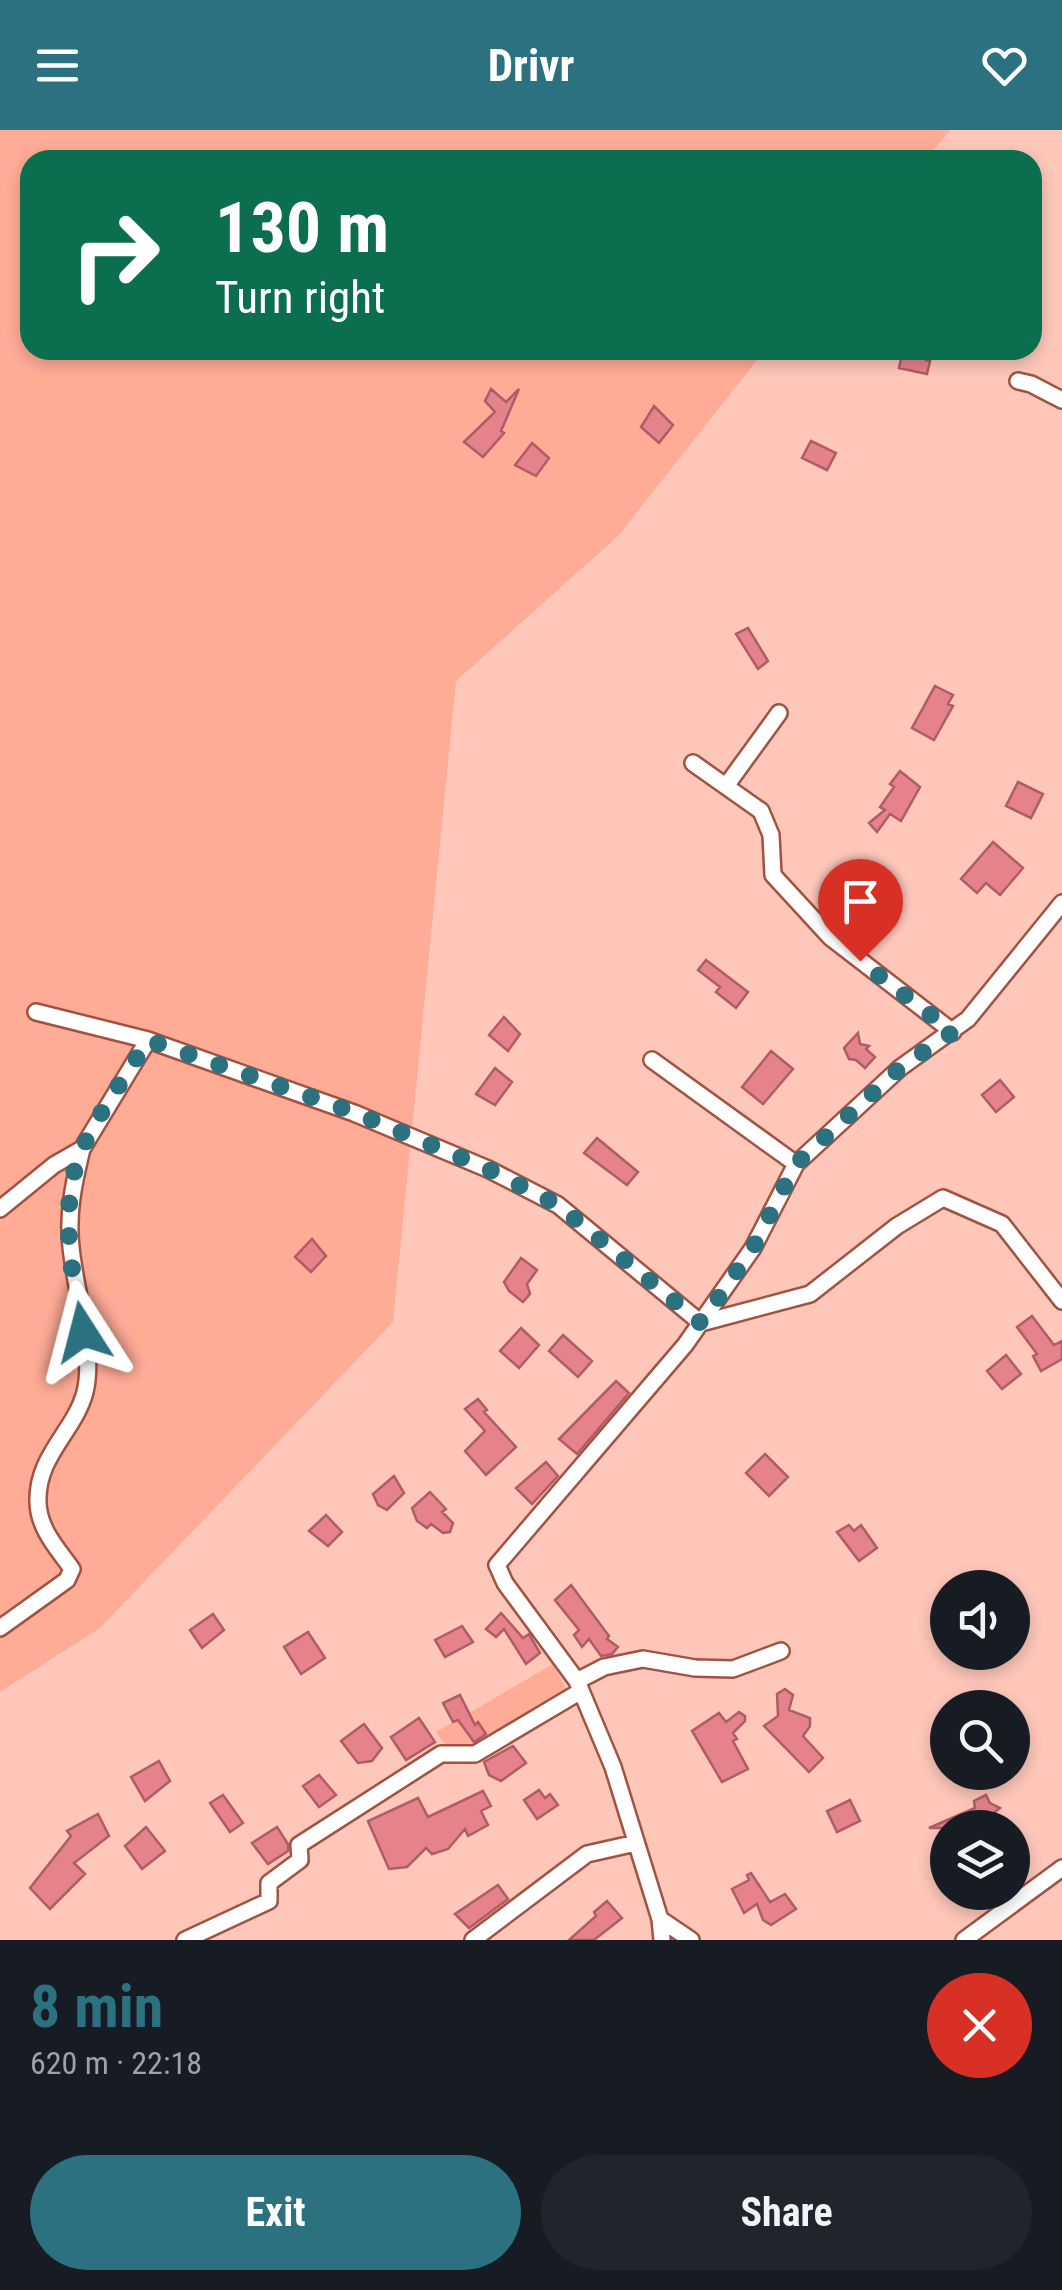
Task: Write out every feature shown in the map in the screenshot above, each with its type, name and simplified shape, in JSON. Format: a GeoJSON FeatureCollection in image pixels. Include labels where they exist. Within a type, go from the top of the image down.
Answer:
{"type":"FeatureCollection","features":[{"type":"Feature","properties":{"kind":"street"},"geometry":{"type":"LineString","coordinates":[[1018,381],[1058,395]]}},
{"type":"Feature","properties":{"kind":"street"},"geometry":{"type":"LineString","coordinates":[[726,786],[779,713]]}},
{"type":"Feature","properties":{"kind":"street"},"geometry":{"type":"LineString","coordinates":[[694,763],[762,811],[771,835],[773,875],[830,937],[953,1032]]}},
{"type":"Feature","properties":{"kind":"street"},"geometry":{"type":"LineString","coordinates":[[662,1940],[660,1919],[613,1768],[579,1686],[505,1583],[497,1564],[686,1345],[753,1248],[796,1164],[900,1068],[968,1020],[1062,903]]}},
{"type":"Feature","properties":{"kind":"street"},"geometry":{"type":"LineString","coordinates":[[36,1012],[148,1040],[354,1112],[488,1169],[558,1205],[701,1323]]}},
{"type":"Feature","properties":{"kind":"street"},"geometry":{"type":"LineString","coordinates":[[0,1628],[68,1580],[72,1569],[39,1522],[37,1496],[46,1460],[84,1394],[88,1360],[74,1274],[70,1215],[82,1149],[148,1040]]}},
{"type":"Feature","properties":{"kind":"street"},"geometry":{"type":"LineString","coordinates":[[652,1060],[796,1164]]}},
{"type":"Feature","properties":{"kind":"street"},"geometry":{"type":"LineString","coordinates":[[0,1209],[54,1165],[82,1149]]}},
{"type":"Feature","properties":{"kind":"street"},"geometry":{"type":"LineString","coordinates":[[701,1323],[810,1294],[898,1226],[944,1198],[1002,1224],[1062,1301]]}},
{"type":"Feature","properties":{"kind":"street"},"geometry":{"type":"LineString","coordinates":[[185,1940],[269,1901],[268,1883],[300,1860],[299,1845],[440,1754],[475,1754],[604,1667],[643,1659],[695,1668],[733,1669],[781,1651]]}},
{"type":"Feature","properties":{"kind":"street"},"geometry":{"type":"LineString","coordinates":[[473,1940],[588,1854],[636,1843]]}},
{"type":"Feature","properties":{"kind":"street"},"geometry":{"type":"LineString","coordinates":[[964,1940],[1062,1868]]}},
{"type":"Feature","properties":{"kind":"street"},"geometry":{"type":"LineString","coordinates":[[660,1919],[690,1940]]}},
{"type":"Feature","properties":{"kind":"shaded area"},"geometry":{"type":"Polygon","coordinates":[[[0,130],[950,130],[933,150],[20,150],[20,360],[757,360],[618,536],[456,681],[393,1322],[100,1628],[0,1692],[0,130]]]}},
{"type":"Feature","properties":{"kind":"shaded area"},"geometry":{"type":"Polygon","coordinates":[[[553,1664],[567,1691],[471,1748],[447,1747],[436,1732],[553,1664]]]}},
{"type":"Feature","properties":{"kind":"building"},"geometry":{"type":"Polygon","coordinates":[[[901,360],[930,361],[927,374],[899,368],[901,360]]]}},
{"type":"Feature","properties":{"kind":"building"},"geometry":{"type":"Polygon","coordinates":[[[491,389],[506,402],[519,389],[501,431],[504,433],[483,457],[464,442],[495,412],[485,401],[491,389]]]}},
{"type":"Feature","properties":{"kind":"building"},"geometry":{"type":"Polygon","coordinates":[[[654,406],[673,425],[659,443],[641,427],[654,406]]]}},
{"type":"Feature","properties":{"kind":"building"},"geometry":{"type":"Polygon","coordinates":[[[811,441],[836,453],[827,470],[802,458],[811,441]]]}},
{"type":"Feature","properties":{"kind":"building"},"geometry":{"type":"Polygon","coordinates":[[[532,443],[549,458],[536,476],[515,465],[532,443]]]}},
{"type":"Feature","properties":{"kind":"building"},"geometry":{"type":"Polygon","coordinates":[[[748,628],[768,661],[758,669],[736,634],[748,628]]]}},
{"type":"Feature","properties":{"kind":"building"},"geometry":{"type":"Polygon","coordinates":[[[935,686],[953,695],[948,704],[953,706],[934,740],[912,728],[935,686]]]}},
{"type":"Feature","properties":{"kind":"building"},"geometry":{"type":"Polygon","coordinates":[[[900,771],[920,787],[901,821],[890,814],[877,832],[869,823],[885,810],[880,807],[900,771]]]}},
{"type":"Feature","properties":{"kind":"building"},"geometry":{"type":"Polygon","coordinates":[[[1018,782],[1043,794],[1031,818],[1006,806],[1018,782]]]}},
{"type":"Feature","properties":{"kind":"building"},"geometry":{"type":"Polygon","coordinates":[[[993,842],[1023,868],[1000,895],[986,883],[977,893],[961,879],[993,842]]]}},
{"type":"Feature","properties":{"kind":"building"},"geometry":{"type":"Polygon","coordinates":[[[706,960],[748,992],[736,1008],[716,992],[720,987],[698,970],[706,960]]]}},
{"type":"Feature","properties":{"kind":"building"},"geometry":{"type":"Polygon","coordinates":[[[504,1017],[520,1034],[508,1051],[489,1035],[504,1017]]]}},
{"type":"Feature","properties":{"kind":"building"},"geometry":{"type":"Polygon","coordinates":[[[858,1033],[860,1044],[869,1046],[866,1049],[875,1057],[865,1068],[849,1059],[844,1048],[858,1033]]]}},
{"type":"Feature","properties":{"kind":"building"},"geometry":{"type":"Polygon","coordinates":[[[771,1051],[793,1069],[763,1104],[742,1087],[771,1051]]]}},
{"type":"Feature","properties":{"kind":"building"},"geometry":{"type":"Polygon","coordinates":[[[495,1068],[512,1082],[495,1105],[476,1094],[495,1068]]]}},
{"type":"Feature","properties":{"kind":"building"},"geometry":{"type":"Polygon","coordinates":[[[1000,1080],[1014,1097],[996,1112],[982,1095],[1000,1080]]]}},
{"type":"Feature","properties":{"kind":"building"},"geometry":{"type":"Polygon","coordinates":[[[597,1138],[638,1172],[627,1185],[584,1153],[597,1138]]]}},
{"type":"Feature","properties":{"kind":"building"},"geometry":{"type":"Polygon","coordinates":[[[312,1239],[326,1256],[311,1272],[295,1257],[312,1239]]]}},
{"type":"Feature","properties":{"kind":"building"},"geometry":{"type":"Polygon","coordinates":[[[521,1258],[537,1270],[527,1284],[530,1294],[523,1302],[504,1282],[521,1258]]]}},
{"type":"Feature","properties":{"kind":"building"},"geometry":{"type":"Polygon","coordinates":[[[1032,1316],[1054,1345],[1062,1341],[1062,1359],[1041,1371],[1033,1356],[1037,1354],[1017,1327],[1032,1316]]]}},
{"type":"Feature","properties":{"kind":"building"},"geometry":{"type":"Polygon","coordinates":[[[521,1328],[539,1345],[519,1368],[500,1351],[521,1328]]]}},
{"type":"Feature","properties":{"kind":"building"},"geometry":{"type":"Polygon","coordinates":[[[563,1335],[592,1361],[578,1377],[549,1351],[563,1335]]]}},
{"type":"Feature","properties":{"kind":"building"},"geometry":{"type":"Polygon","coordinates":[[[1006,1355],[1021,1374],[1002,1389],[987,1371],[1006,1355]]]}},
{"type":"Feature","properties":{"kind":"building"},"geometry":{"type":"Polygon","coordinates":[[[616,1381],[629,1393],[577,1454],[559,1439],[616,1381]]]}},
{"type":"Feature","properties":{"kind":"building"},"geometry":{"type":"Polygon","coordinates":[[[478,1399],[487,1410],[484,1412],[516,1447],[486,1475],[465,1451],[485,1431],[465,1409],[478,1399]]]}},
{"type":"Feature","properties":{"kind":"building"},"geometry":{"type":"Polygon","coordinates":[[[765,1454],[788,1477],[769,1496],[746,1473],[765,1454]]]}},
{"type":"Feature","properties":{"kind":"building"},"geometry":{"type":"Polygon","coordinates":[[[546,1462],[558,1476],[532,1504],[516,1488],[546,1462]]]}},
{"type":"Feature","properties":{"kind":"building"},"geometry":{"type":"Polygon","coordinates":[[[394,1476],[404,1493],[387,1510],[378,1505],[373,1494],[394,1476]]]}},
{"type":"Feature","properties":{"kind":"building"},"geometry":{"type":"Polygon","coordinates":[[[430,1492],[453,1523],[450,1532],[443,1533],[431,1524],[427,1528],[417,1521],[412,1508],[430,1492]]]}},
{"type":"Feature","properties":{"kind":"building"},"geometry":{"type":"Polygon","coordinates":[[[326,1515],[342,1532],[328,1546],[309,1531],[326,1515]]]}},
{"type":"Feature","properties":{"kind":"building"},"geometry":{"type":"Polygon","coordinates":[[[849,1525],[854,1531],[861,1525],[877,1548],[859,1561],[837,1532],[849,1525]]]}},
{"type":"Feature","properties":{"kind":"building"},"geometry":{"type":"Polygon","coordinates":[[[571,1585],[609,1636],[607,1639],[618,1647],[612,1654],[601,1656],[589,1639],[582,1647],[574,1635],[579,1630],[555,1600],[571,1585]]]}},
{"type":"Feature","properties":{"kind":"building"},"geometry":{"type":"Polygon","coordinates":[[[501,1613],[523,1638],[529,1634],[540,1653],[526,1664],[504,1629],[496,1637],[486,1629],[501,1613]]]}},
{"type":"Feature","properties":{"kind":"building"},"geometry":{"type":"Polygon","coordinates":[[[213,1614],[224,1630],[202,1648],[190,1630],[213,1614]]]}},
{"type":"Feature","properties":{"kind":"building"},"geometry":{"type":"Polygon","coordinates":[[[462,1626],[473,1642],[445,1657],[435,1640],[462,1626]]]}},
{"type":"Feature","properties":{"kind":"building"},"geometry":{"type":"Polygon","coordinates":[[[308,1632],[325,1658],[301,1674],[284,1647],[308,1632]]]}},
{"type":"Feature","properties":{"kind":"building"},"geometry":{"type":"Polygon","coordinates":[[[785,1689],[793,1695],[789,1710],[810,1718],[803,1736],[823,1758],[809,1772],[764,1726],[778,1716],[777,1694],[785,1689]]]}},
{"type":"Feature","properties":{"kind":"building"},"geometry":{"type":"Polygon","coordinates":[[[460,1695],[475,1725],[478,1722],[486,1734],[474,1742],[458,1720],[453,1722],[443,1703],[460,1695]]]}},
{"type":"Feature","properties":{"kind":"building"},"geometry":{"type":"Polygon","coordinates":[[[739,1712],[745,1721],[733,1733],[737,1739],[733,1741],[748,1769],[722,1782],[692,1731],[719,1713],[726,1722],[739,1712]]]}},
{"type":"Feature","properties":{"kind":"building"},"geometry":{"type":"Polygon","coordinates":[[[419,1718],[435,1742],[406,1760],[391,1737],[419,1718]]]}},
{"type":"Feature","properties":{"kind":"building"},"geometry":{"type":"Polygon","coordinates":[[[364,1724],[382,1748],[372,1761],[358,1763],[341,1741],[364,1724]]]}},
{"type":"Feature","properties":{"kind":"building"},"geometry":{"type":"Polygon","coordinates":[[[513,1746],[526,1763],[501,1781],[489,1775],[484,1762],[513,1746]]]}},
{"type":"Feature","properties":{"kind":"building"},"geometry":{"type":"Polygon","coordinates":[[[159,1761],[170,1781],[145,1801],[131,1777],[159,1761]]]}},
{"type":"Feature","properties":{"kind":"building"},"geometry":{"type":"Polygon","coordinates":[[[319,1775],[336,1795],[319,1807],[303,1786],[319,1775]]]}},
{"type":"Feature","properties":{"kind":"building"},"geometry":{"type":"Polygon","coordinates":[[[539,1790],[545,1798],[550,1794],[558,1805],[537,1819],[524,1800],[539,1790]]]}},
{"type":"Feature","properties":{"kind":"building"},"geometry":{"type":"Polygon","coordinates":[[[483,1791],[491,1806],[481,1811],[488,1825],[468,1836],[465,1829],[448,1849],[432,1854],[426,1848],[407,1867],[389,1869],[368,1821],[418,1798],[428,1817],[483,1791]]]}},
{"type":"Feature","properties":{"kind":"building"},"geometry":{"type":"Polygon","coordinates":[[[223,1795],[243,1823],[230,1832],[210,1803],[223,1795]]]}},
{"type":"Feature","properties":{"kind":"building"},"geometry":{"type":"Polygon","coordinates":[[[986,1795],[990,1803],[1000,1808],[970,1810],[975,1808],[974,1801],[986,1795]]]}},
{"type":"Feature","properties":{"kind":"building"},"geometry":{"type":"Polygon","coordinates":[[[850,1800],[860,1821],[837,1832],[827,1811],[850,1800]]]}},
{"type":"Feature","properties":{"kind":"building"},"geometry":{"type":"Polygon","coordinates":[[[98,1814],[109,1836],[74,1863],[85,1874],[50,1909],[30,1888],[71,1836],[67,1831],[98,1814]]]}},
{"type":"Feature","properties":{"kind":"building"},"geometry":{"type":"Polygon","coordinates":[[[146,1827],[165,1851],[142,1869],[125,1846],[146,1827]]]}},
{"type":"Feature","properties":{"kind":"building"},"geometry":{"type":"Polygon","coordinates":[[[277,1827],[288,1851],[268,1864],[252,1843],[277,1827]]]}},
{"type":"Feature","properties":{"kind":"building"},"geometry":{"type":"Polygon","coordinates":[[[751,1873],[770,1902],[785,1894],[796,1909],[771,1925],[763,1920],[757,1904],[744,1913],[732,1889],[749,1880],[747,1875],[751,1873]]]}},
{"type":"Feature","properties":{"kind":"building"},"geometry":{"type":"Polygon","coordinates":[[[498,1885],[508,1899],[469,1928],[455,1914],[498,1885]]]}},
{"type":"Feature","properties":{"kind":"building"},"geometry":{"type":"Polygon","coordinates":[[[607,1901],[622,1918],[594,1940],[569,1940],[596,1916],[594,1912],[607,1901]]]}},
{"type":"Feature","properties":{"kind":"route"},"geometry":{"type":"LineString","coordinates":[[83,1332],[70,1243],[70,1202],[82,1149],[148,1040],[354,1112],[488,1169],[558,1205],[701,1323],[753,1248],[796,1164],[900,1068],[953,1032],[860,961]]}}]}
